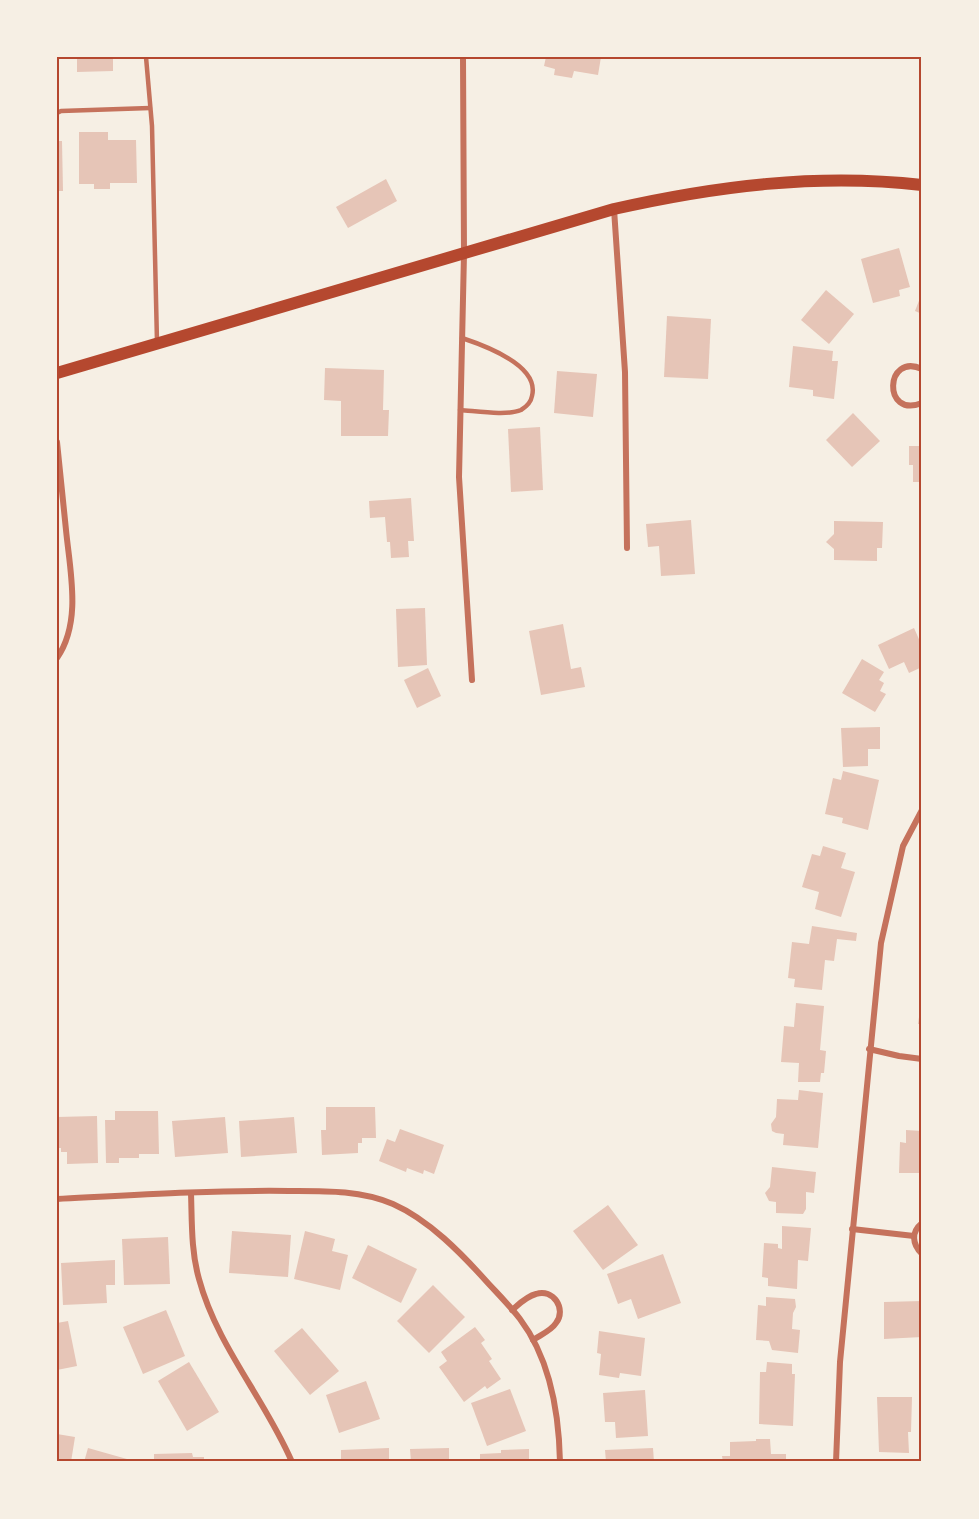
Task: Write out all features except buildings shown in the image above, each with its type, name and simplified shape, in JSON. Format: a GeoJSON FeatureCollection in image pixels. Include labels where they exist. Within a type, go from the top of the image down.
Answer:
{"type":"FeatureCollection","features":[{"type":"Feature","properties":{"kind":"main road"},"geometry":{"type":"LineString","coordinates":[[57,373],[614,209],[665,197],[744,186],[810,181],[892,182],[922,185]]}},
{"type":"Feature","properties":{"kind":"street"},"geometry":{"type":"LineString","coordinates":[[463,57],[464,254],[459,477],[472,680]]}},
{"type":"Feature","properties":{"kind":"street"},"geometry":{"type":"LineString","coordinates":[[614,209],[625,372],[627,548]]}},
{"type":"Feature","properties":{"kind":"street"},"geometry":{"type":"LineString","coordinates":[[922,369],[911,366],[904,368],[898,372],[892,387],[894,394],[905,404],[913,406],[922,403]]}},
{"type":"Feature","properties":{"kind":"street"},"geometry":{"type":"LineString","coordinates":[[57,442],[72,597],[68,632],[62,651],[57,658]]}},
{"type":"Feature","properties":{"kind":"street"},"geometry":{"type":"LineString","coordinates":[[836,1462],[840,1362],[881,943],[903,846],[922,810]]}},
{"type":"Feature","properties":{"kind":"street"},"geometry":{"type":"LineString","coordinates":[[869,1049],[922,1059]]}},
{"type":"Feature","properties":{"kind":"street"},"geometry":{"type":"LineString","coordinates":[[57,1199],[261,1190],[329,1191],[368,1196],[392,1204],[417,1217],[477,1271],[521,1321],[533,1340],[549,1378],[555,1405],[560,1462]]}},
{"type":"Feature","properties":{"kind":"street"},"geometry":{"type":"LineString","coordinates":[[191,1193],[195,1263],[207,1303],[227,1345],[279,1432],[292,1462]]}},
{"type":"Feature","properties":{"kind":"street"},"geometry":{"type":"LineString","coordinates":[[922,1223],[914,1236],[916,1247],[922,1254]]}},
{"type":"Feature","properties":{"kind":"street"},"geometry":{"type":"LineString","coordinates":[[852,1228],[914,1236]]}},
{"type":"Feature","properties":{"kind":"street"},"geometry":{"type":"LineString","coordinates":[[512,1310],[535,1294],[543,1293],[556,1299],[560,1306],[558,1320],[554,1326],[533,1340]]}},
{"type":"Feature","properties":{"kind":"lane"},"geometry":{"type":"LineString","coordinates":[[146,57],[150,108],[157,344]]}},
{"type":"Feature","properties":{"kind":"lane"},"geometry":{"type":"LineString","coordinates":[[57,113],[150,108]]}},
{"type":"Feature","properties":{"kind":"lane"},"geometry":{"type":"LineString","coordinates":[[460,410],[513,412],[523,409],[533,394],[530,380],[512,360],[495,349],[462,338]]}}]}
